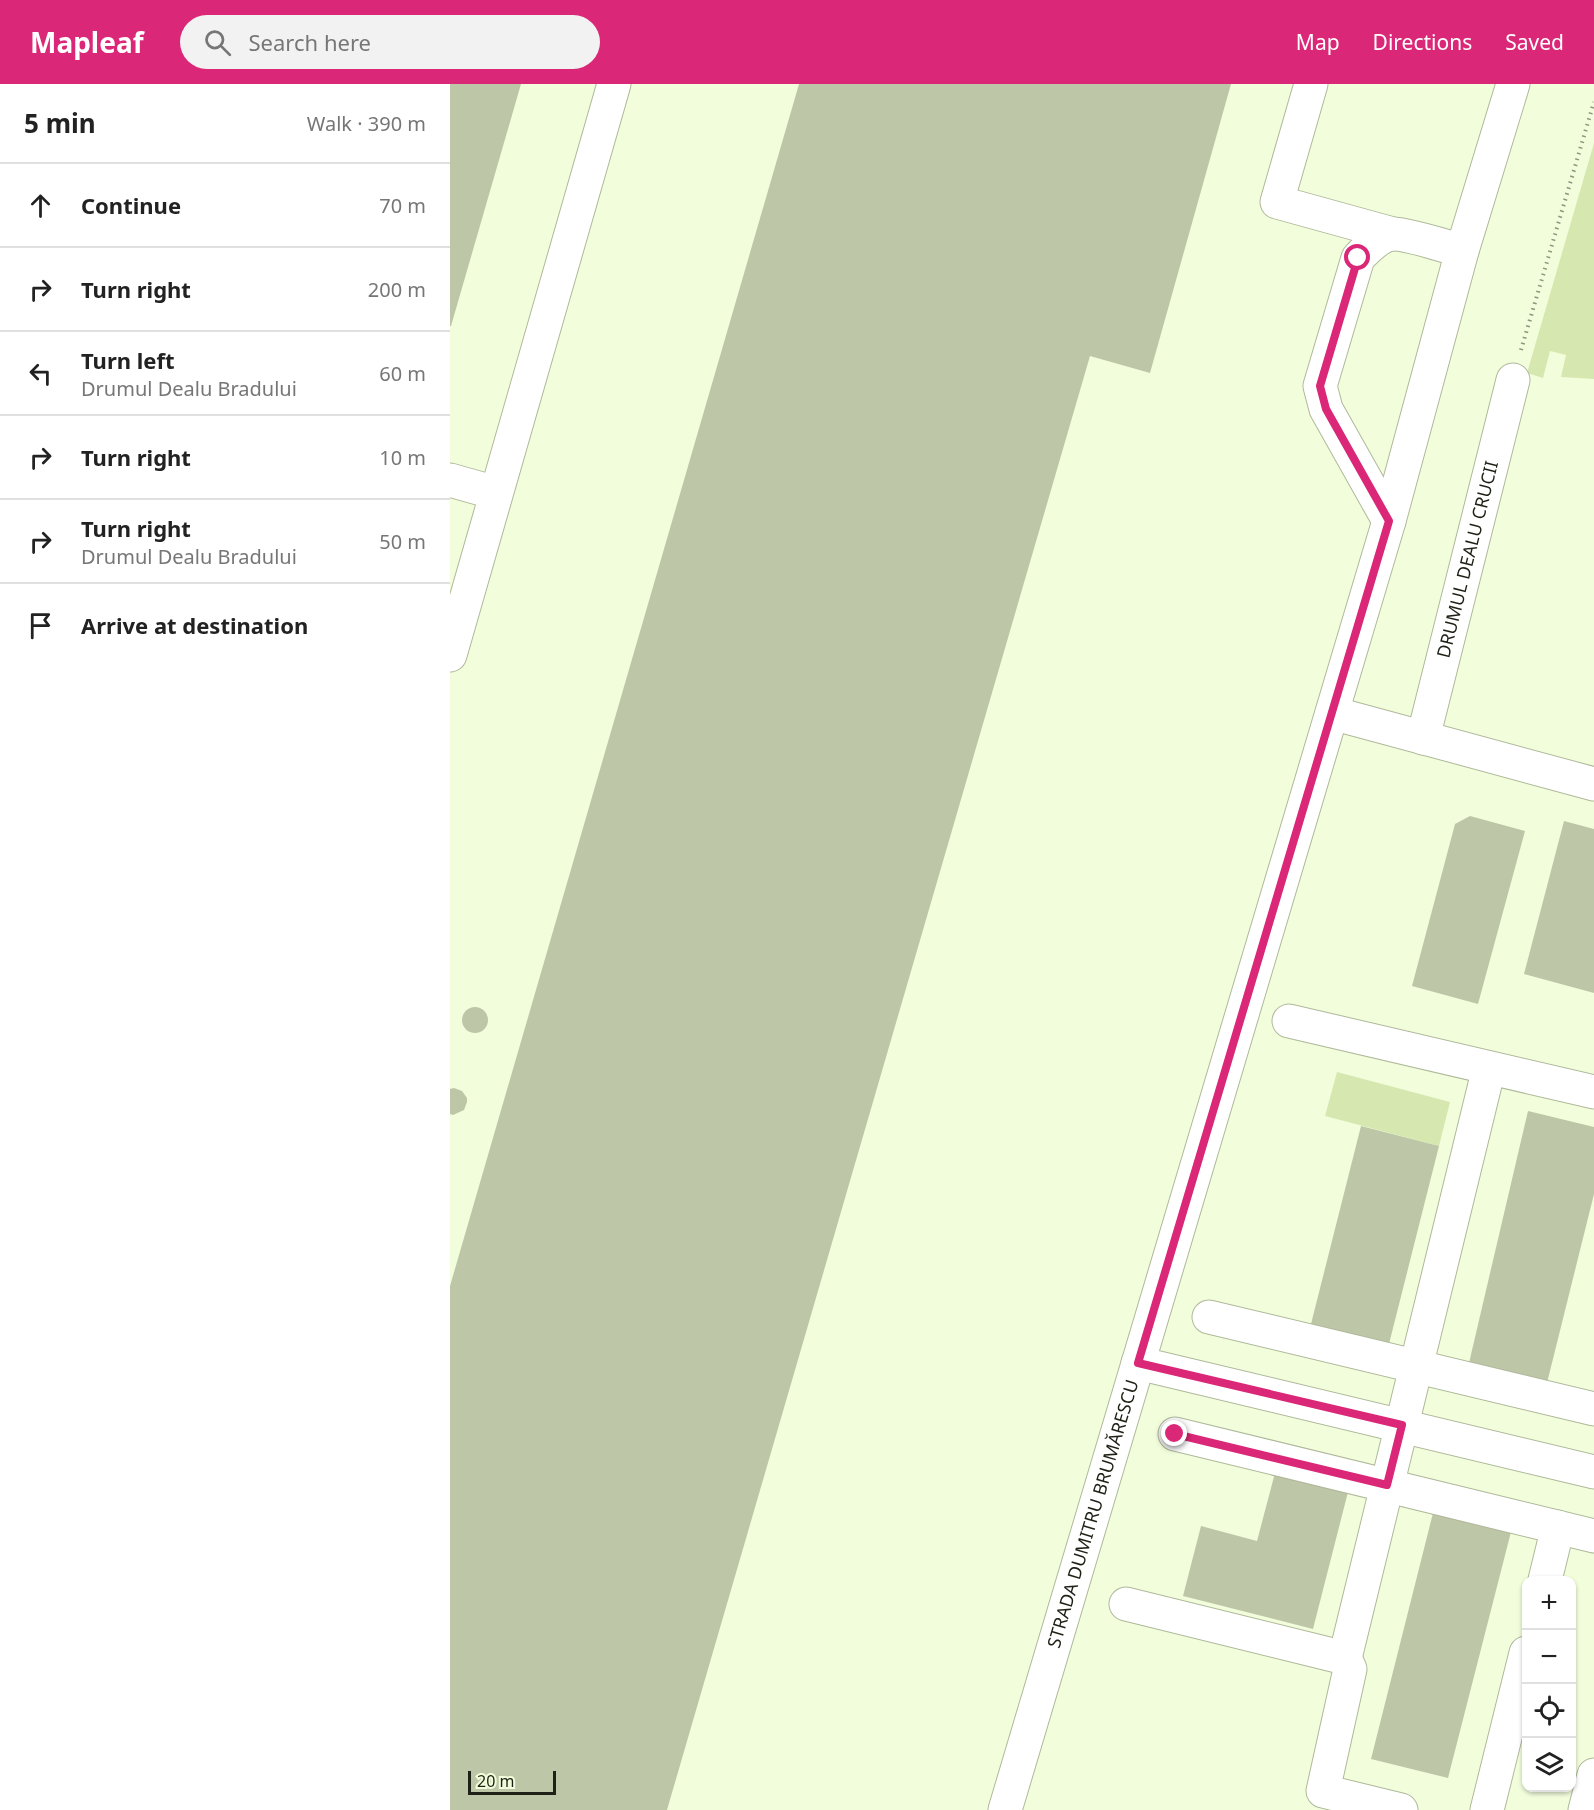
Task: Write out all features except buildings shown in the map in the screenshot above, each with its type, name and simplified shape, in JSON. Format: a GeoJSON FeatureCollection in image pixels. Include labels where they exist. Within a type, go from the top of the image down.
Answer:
{"type":"FeatureCollection","features":[{"type":"Feature","properties":{"kind":"street"},"geometry":{"type":"LineString","coordinates":[[450,655],[614,84]]}},
{"type":"Feature","properties":{"kind":"street"},"geometry":{"type":"LineString","coordinates":[[1311,84],[1277,202],[1462,251]]}},
{"type":"Feature","properties":{"kind":"street","name":"STRADA DUMITRU BRUMĂRESCU"},"geometry":{"type":"LineString","coordinates":[[1005,1810],[1389,521],[1462,251],[1513,84]]}},
{"type":"Feature","properties":{"kind":"street"},"geometry":{"type":"LineString","coordinates":[[1389,521],[1326,409],[1320,386],[1358,258],[1381,238],[1393,234]]}},
{"type":"Feature","properties":{"kind":"street","name":"DRUMUL DEALU CRUCII"},"geometry":{"type":"LineString","coordinates":[[1423,738],[1513,380]]}},
{"type":"Feature","properties":{"kind":"street"},"geometry":{"type":"LineString","coordinates":[[450,480],[496,494]]}},
{"type":"Feature","properties":{"kind":"street"},"geometry":{"type":"LineString","coordinates":[[1332,713],[1594,784]]}},
{"type":"Feature","properties":{"kind":"street"},"geometry":{"type":"LineString","coordinates":[[1289,1021],[1594,1092]]}},
{"type":"Feature","properties":{"kind":"street"},"geometry":{"type":"LineString","coordinates":[[1401,1810],[1323,1791],[1350,1669],[1345,1658],[1489,1068]]}},
{"type":"Feature","properties":{"kind":"street"},"geometry":{"type":"LineString","coordinates":[[1209,1317],[1416,1366],[1592,1399]]}},
{"type":"Feature","properties":{"kind":"street"},"geometry":{"type":"LineString","coordinates":[[1138,1363],[1594,1472]]}},
{"type":"Feature","properties":{"kind":"street"},"geometry":{"type":"LineString","coordinates":[[1175,1434],[1594,1536]]}},
{"type":"Feature","properties":{"kind":"street"},"geometry":{"type":"LineString","coordinates":[[1546,1576],[1558,1527]]}},
{"type":"Feature","properties":{"kind":"street"},"geometry":{"type":"LineString","coordinates":[[1126,1604],[1345,1658]]}},
{"type":"Feature","properties":{"kind":"street"},"geometry":{"type":"LineString","coordinates":[[1487,1810],[1522,1673]]}},
{"type":"Feature","properties":{"kind":"street"},"geometry":{"type":"LineString","coordinates":[[1585,1810],[1594,1775]]}},
{"type":"Feature","properties":{"kind":"path"},"geometry":{"type":"LineString","coordinates":[[1513,380],[1594,102]]}},
{"type":"Feature","properties":{"kind":"green space"},"geometry":{"type":"Polygon","coordinates":[[[1594,143],[1594,379],[1561,377],[1566,355],[1550,351],[1543,378],[1527,373],[1594,143]]]}},
{"type":"Feature","properties":{"kind":"green space"},"geometry":{"type":"Polygon","coordinates":[[[1337,1072],[1450,1102],[1439,1146],[1325,1116],[1337,1072]]]}},
{"type":"Feature","properties":{"kind":"route"},"geometry":{"type":"LineString","coordinates":[[1175,1434],[1387,1485],[1402,1425],[1138,1363],[1389,521],[1326,409],[1320,386],[1358,258]]}}]}
